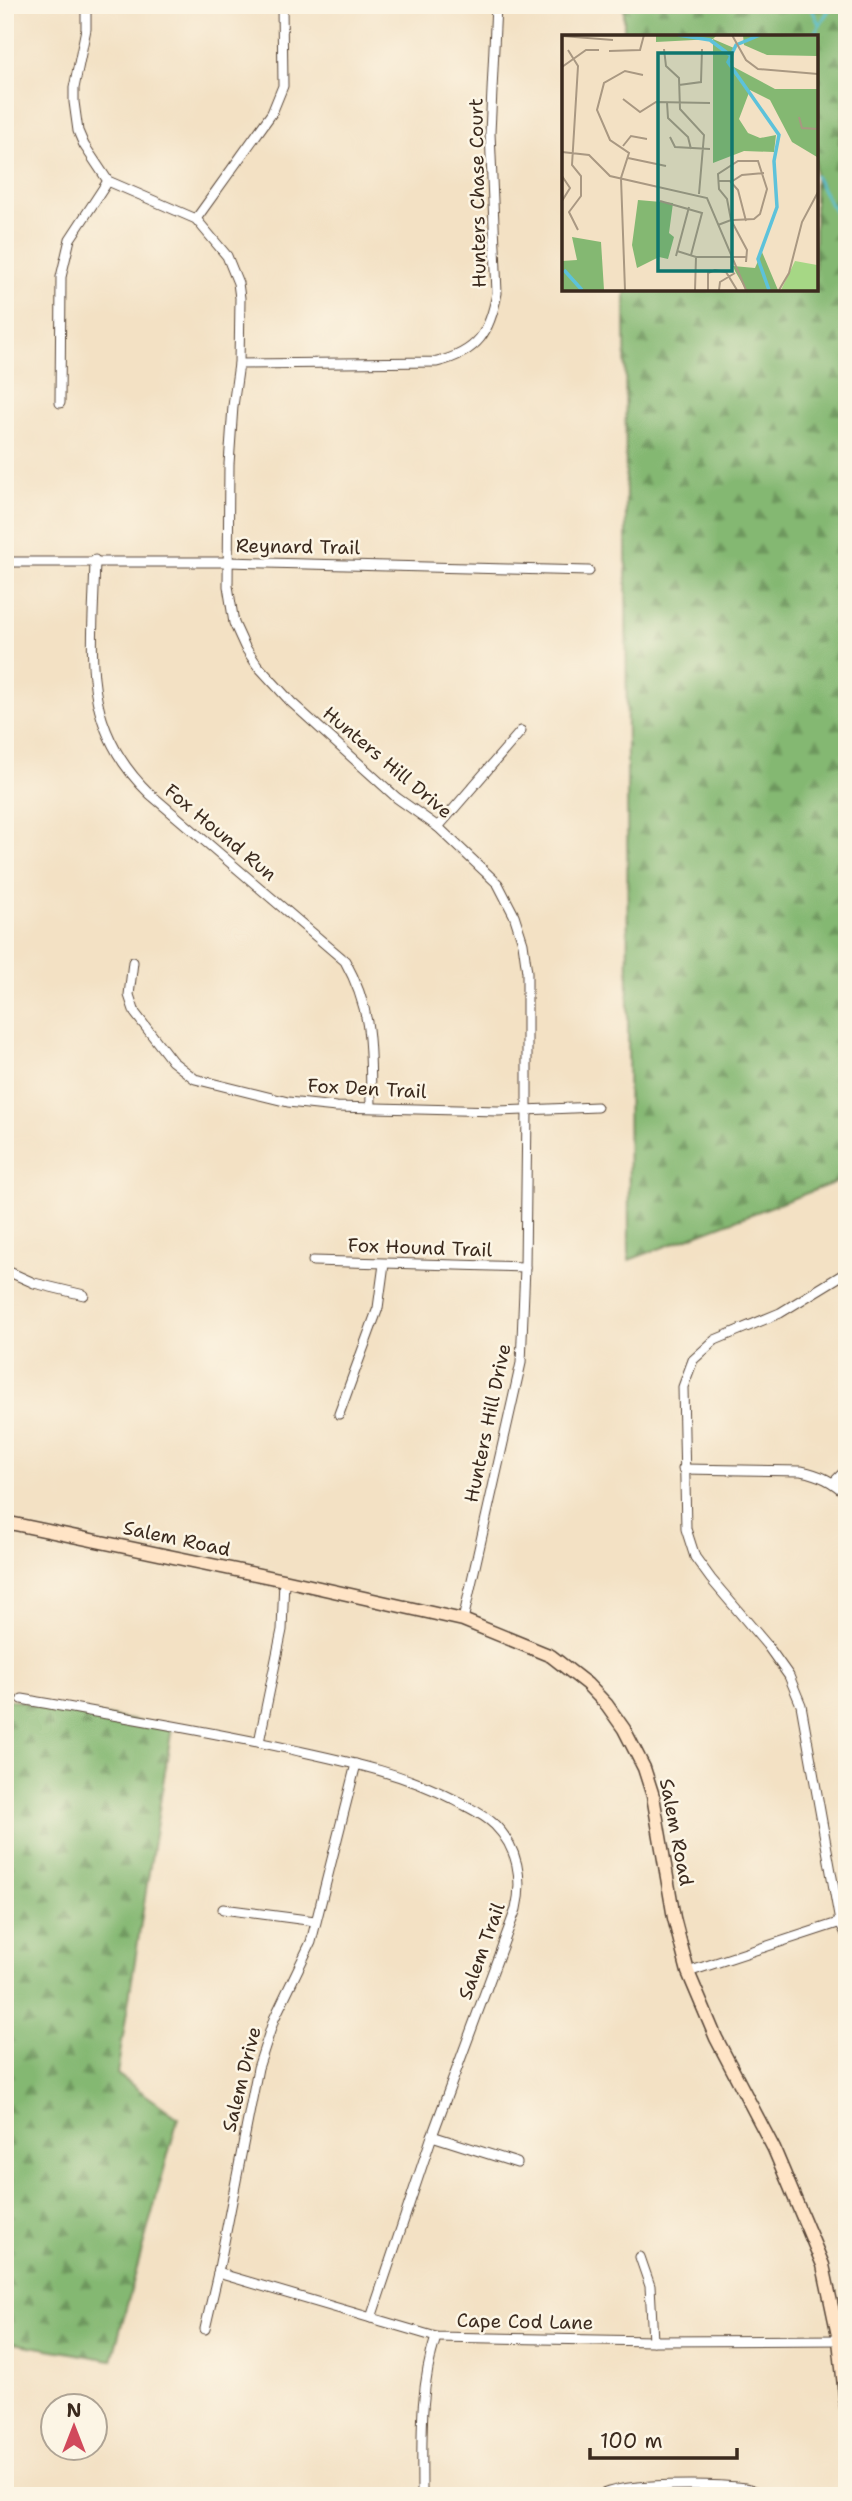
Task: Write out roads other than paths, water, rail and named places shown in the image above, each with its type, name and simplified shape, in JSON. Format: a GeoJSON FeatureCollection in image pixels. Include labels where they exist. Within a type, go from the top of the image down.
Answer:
{"type":"FeatureCollection","features":[{"type":"Feature","properties":{"kind":"street"},"geometry":{"type":"LineString","coordinates":[[60,403],[61,277],[70,239],[108,181],[84,145],[75,117],[74,88],[86,29],[86,5]]}},
{"type":"Feature","properties":{"kind":"street"},"geometry":{"type":"LineString","coordinates":[[196,219],[272,113],[283,86],[282,5]]}},
{"type":"Feature","properties":{"kind":"street","name":"Hunters Chase Court"},"geometry":{"type":"LineString","coordinates":[[239,364],[438,362],[465,353],[486,332],[492,319],[497,293],[490,133],[496,5]]}},
{"type":"Feature","properties":{"kind":"street","name":"Hunters Hill Drive"},"geometry":{"type":"LineString","coordinates":[[108,181],[196,219],[227,256],[237,283],[240,298],[239,364],[229,464],[228,586],[234,623],[245,648],[291,702],[397,798],[438,827],[498,884],[519,929],[527,972],[525,1267],[521,1363],[463,1620]]}},
{"type":"Feature","properties":{"kind":"street","name":"Fox Hound Run"},"geometry":{"type":"LineString","coordinates":[[95,560],[93,679],[97,708],[114,749],[130,773],[150,794],[345,961],[362,995],[367,1016],[371,1107]]}},
{"type":"Feature","properties":{"kind":"street","name":"Reynard Trail"},"geometry":{"type":"LineString","coordinates":[[5,562],[228,562],[589,571]]}},
{"type":"Feature","properties":{"kind":"street"},"geometry":{"type":"LineString","coordinates":[[438,827],[520,731]]}},
{"type":"Feature","properties":{"kind":"street","name":"Fox Den Trail"},"geometry":{"type":"LineString","coordinates":[[134,962],[130,995],[135,1013],[172,1061],[195,1079],[288,1102],[336,1107],[527,1111],[597,1107]]}},
{"type":"Feature","properties":{"kind":"street","name":"Fox Hound Trail"},"geometry":{"type":"LineString","coordinates":[[313,1261],[525,1267]]}},
{"type":"Feature","properties":{"kind":"street"},"geometry":{"type":"LineString","coordinates":[[339,1414],[378,1308],[384,1264]]}},
{"type":"Feature","properties":{"kind":"street"},"geometry":{"type":"LineString","coordinates":[[5,1270],[34,1283],[84,1296]]}},
{"type":"Feature","properties":{"kind":"street"},"geometry":{"type":"LineString","coordinates":[[847,1272],[780,1312],[715,1340],[693,1360],[682,1387],[686,1529],[695,1557],[710,1579],[767,1645],[789,1676],[801,1705],[847,1936]]}},
{"type":"Feature","properties":{"kind":"street"},"geometry":{"type":"LineString","coordinates":[[683,1469],[782,1469],[818,1475],[834,1482],[847,1495]]}},
{"type":"Feature","properties":{"kind":"street"},"geometry":{"type":"LineString","coordinates":[[834,1482],[847,1469]]}},
{"type":"Feature","properties":{"kind":"street","name":"Salem Road"},"geometry":{"type":"LineString","coordinates":[[5,1522],[463,1620],[551,1656],[587,1684],[607,1705],[624,1729],[644,1768],[653,1796],[674,1918],[688,1972],[716,2038],[774,2149],[823,2265],[843,2340],[847,2414]]}},
{"type":"Feature","properties":{"kind":"street"},"geometry":{"type":"LineString","coordinates":[[259,1742],[282,1630],[284,1580]]}},
{"type":"Feature","properties":{"kind":"street","name":"Salem Trail"},"geometry":{"type":"LineString","coordinates":[[22,1699],[259,1742],[356,1764],[424,1784],[486,1817],[506,1839],[518,1866],[520,1880],[516,1909],[432,2136],[371,2318]]}},
{"type":"Feature","properties":{"kind":"street","name":"Salem Drive"},"geometry":{"type":"LineString","coordinates":[[205,2329],[261,2056],[274,2020],[311,1942],[356,1764]]}},
{"type":"Feature","properties":{"kind":"street"},"geometry":{"type":"LineString","coordinates":[[223,1909],[315,1921]]}},
{"type":"Feature","properties":{"kind":"street"},"geometry":{"type":"LineString","coordinates":[[688,1972],[843,1921]]}},
{"type":"Feature","properties":{"kind":"street"},"geometry":{"type":"LineString","coordinates":[[432,2136],[517,2163]]}},
{"type":"Feature","properties":{"kind":"street"},"geometry":{"type":"LineString","coordinates":[[640,2258],[650,2286],[653,2341]]}},
{"type":"Feature","properties":{"kind":"street","name":"Cape Cod Lane"},"geometry":{"type":"LineString","coordinates":[[218,2273],[436,2337],[653,2341],[843,2340]]}},
{"type":"Feature","properties":{"kind":"street"},"geometry":{"type":"LineString","coordinates":[[422,2496],[423,2399],[428,2363],[436,2337]]}},
{"type":"Feature","properties":{"kind":"street"},"geometry":{"type":"LineString","coordinates":[[599,2496],[621,2488],[653,2486],[747,2488],[764,2496]]}},
{"type":"Feature","properties":{"kind":"waterway"},"geometry":{"type":"LineString","coordinates":[[810,5],[819,24]]}},
{"type":"Feature","properties":{"kind":"waterway"},"geometry":{"type":"LineString","coordinates":[[813,35],[832,5]]}},
{"type":"Feature","properties":{"kind":"waterway"},"geometry":{"type":"LineString","coordinates":[[817,180],[837,216],[847,228]]}}]}
